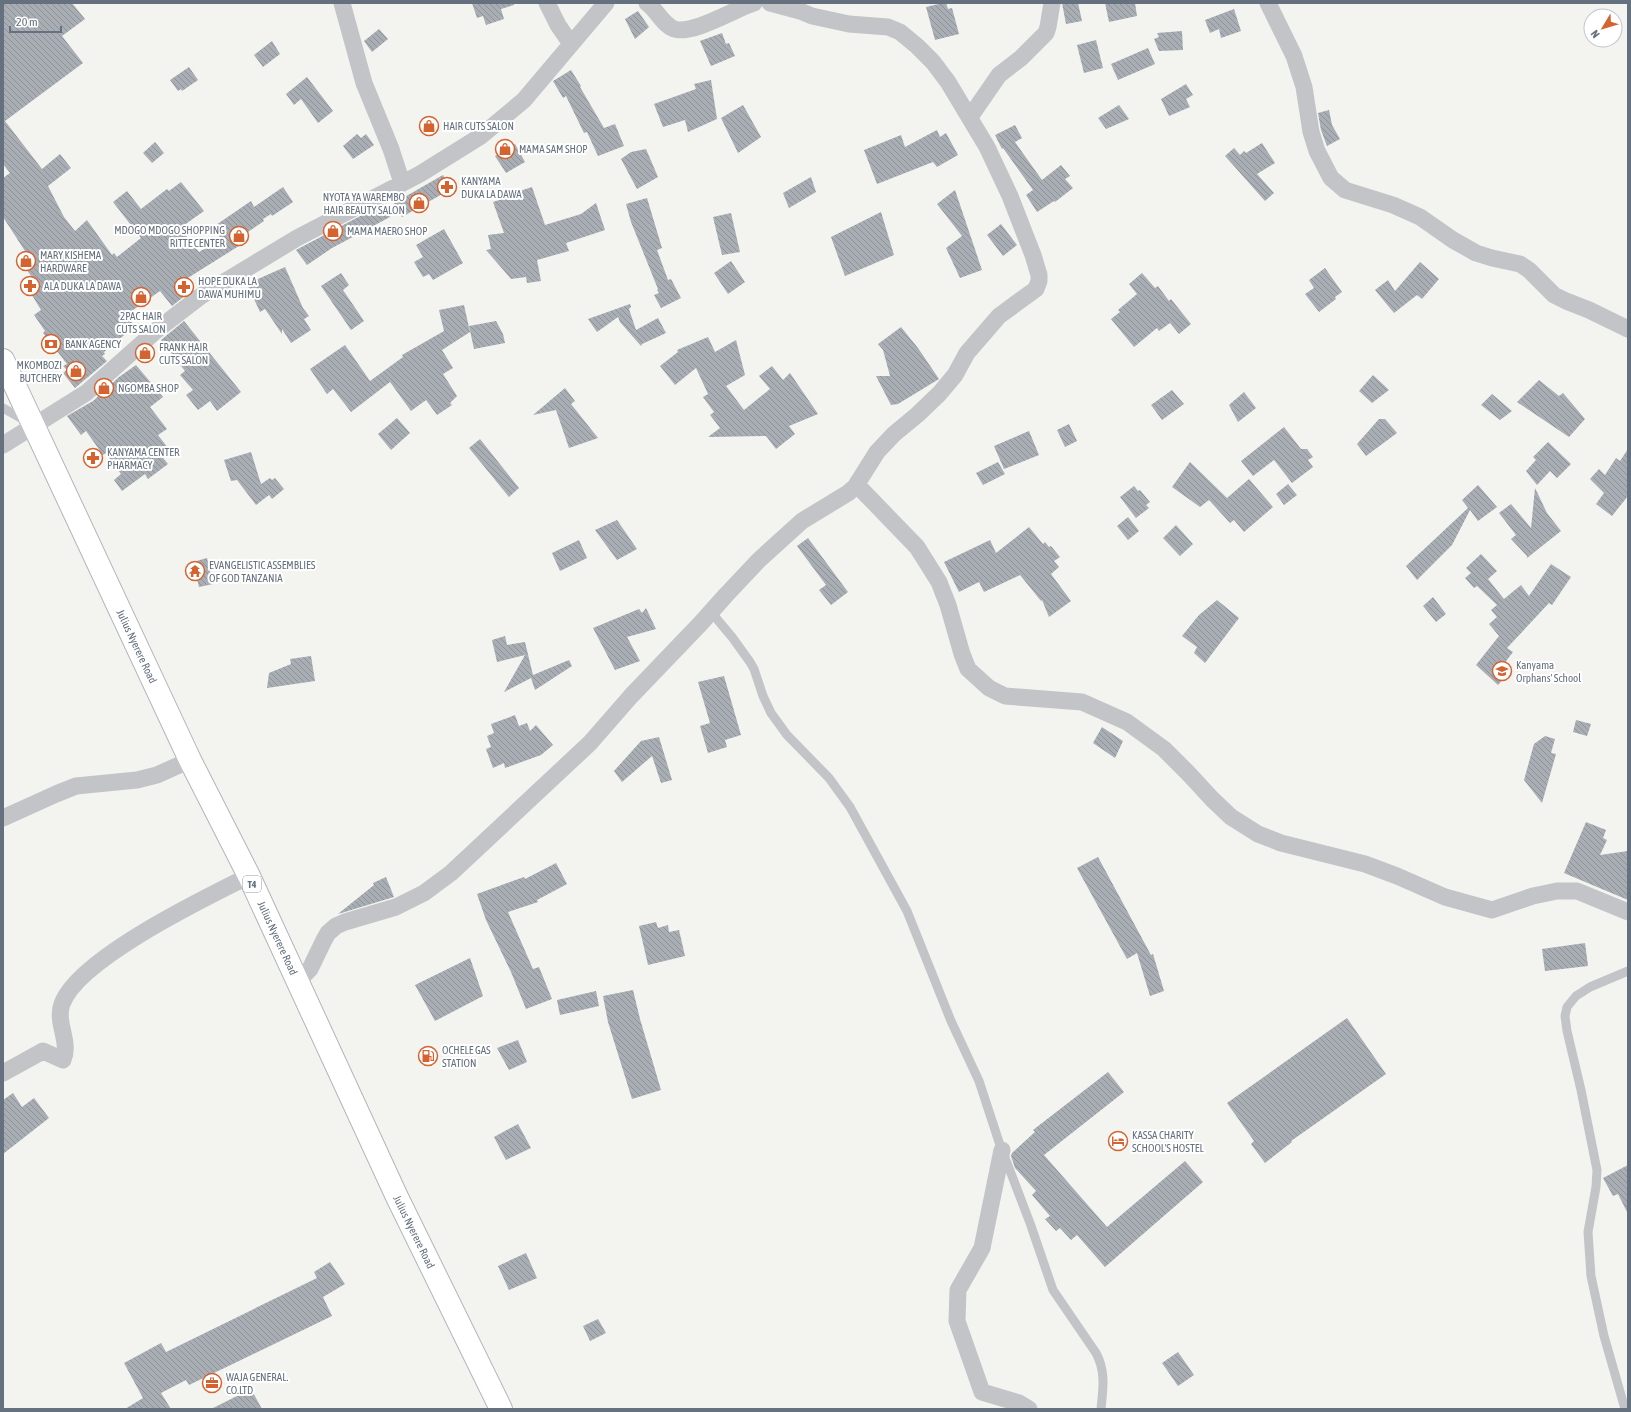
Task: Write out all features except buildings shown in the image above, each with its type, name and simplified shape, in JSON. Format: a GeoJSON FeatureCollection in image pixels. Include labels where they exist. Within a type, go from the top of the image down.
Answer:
{"type":"FeatureCollection","features":[{"type":"Feature","properties":{"kind":"highway","name":"Julius Nyerere Road"},"geometry":{"type":"LineString","coordinates":[[3,360],[190,760],[249,876],[397,1197],[500,1409]]}},
{"type":"Feature","properties":{"kind":"street"},"geometry":{"type":"LineString","coordinates":[[342,3],[364,83],[391,149],[402,183]]}},
{"type":"Feature","properties":{"kind":"street"},"geometry":{"type":"LineString","coordinates":[[547,3],[558,25],[571,44]]}},
{"type":"Feature","properties":{"kind":"street"},"geometry":{"type":"LineString","coordinates":[[3,445],[86,393],[158,330],[201,296],[297,238],[420,174],[481,136],[524,100],[606,3]]}},
{"type":"Feature","properties":{"kind":"street"},"geometry":{"type":"LineString","coordinates":[[647,3],[667,24],[674,29],[679,30],[703,25],[754,3]]}},
{"type":"Feature","properties":{"kind":"street"},"geometry":{"type":"LineString","coordinates":[[297,982],[310,969],[326,936],[336,926],[396,907],[424,893],[456,868],[590,743],[631,696],[759,560],[802,521],[848,493],[857,485],[878,452],[894,434],[939,394],[955,375],[967,353],[999,316],[1033,292],[1038,286],[1038,269],[1010,196],[987,147],[970,117],[933,62],[918,46],[900,32],[888,27],[878,25],[864,26],[849,24],[770,3]]}},
{"type":"Feature","properties":{"kind":"street"},"geometry":{"type":"LineString","coordinates":[[970,117],[999,75],[1021,58],[1046,34],[1052,3]]}},
{"type":"Feature","properties":{"kind":"street"},"geometry":{"type":"LineString","coordinates":[[1268,3],[1294,56],[1304,87],[1311,132],[1317,151],[1331,178],[1345,190],[1393,206],[1420,217],[1453,240],[1476,253],[1520,264],[1529,270],[1554,295],[1566,302],[1589,310],[1628,329]]}},
{"type":"Feature","properties":{"kind":"street"},"geometry":{"type":"LineString","coordinates":[[857,485],[917,547],[939,582],[948,605],[962,654],[968,669],[989,688],[1006,696],[1082,702],[1127,722],[1164,749],[1212,800],[1231,817],[1258,834],[1281,843],[1365,864],[1397,876],[1445,898],[1492,910],[1533,896],[1557,891],[1577,891],[1628,912]]}},
{"type":"Feature","properties":{"kind":"street"},"geometry":{"type":"LineString","coordinates":[[3,818],[76,786],[137,780],[158,775],[190,760]]}},
{"type":"Feature","properties":{"kind":"street"},"geometry":{"type":"LineString","coordinates":[[3,1073],[43,1050],[63,1060],[66,1054],[66,1047],[61,1019],[61,1009],[66,997],[82,977],[126,943],[200,901],[249,876]]}},
{"type":"Feature","properties":{"kind":"street"},"geometry":{"type":"LineString","coordinates":[[1002,1150],[982,1248],[958,1290],[957,1321],[982,1392],[1019,1403],[1029,1409]]}},
{"type":"Feature","properties":{"kind":"lane"},"geometry":{"type":"LineString","coordinates":[[3,408],[34,426]]}},
{"type":"Feature","properties":{"kind":"lane"},"geometry":{"type":"LineString","coordinates":[[711,612],[750,662],[754,669],[762,696],[771,713],[787,735],[829,778],[850,807],[907,911],[951,1021],[979,1081],[1002,1150],[1041,1252],[1053,1290],[1096,1352],[1101,1363],[1104,1381],[1101,1409]]}},
{"type":"Feature","properties":{"kind":"lane"},"geometry":{"type":"LineString","coordinates":[[1625,1409],[1621,1400],[1604,1336],[1591,1276],[1588,1232],[1596,1187],[1597,1170],[1565,1016],[1567,1007],[1576,996],[1590,987],[1628,971]]}},
{"type":"Feature","properties":{"kind":"place","name":"HAIR CUTS SALON"},"geometry":{"type":"Point","coordinates":[429,126]}},
{"type":"Feature","properties":{"kind":"place","name":"MAMA SAM SHOP"},"geometry":{"type":"Point","coordinates":[505,149]}},
{"type":"Feature","properties":{"kind":"place","name":"KANYAMA DUKA LA DAWA"},"geometry":{"type":"Point","coordinates":[447,187]}},
{"type":"Feature","properties":{"kind":"place","name":"NYOTA YA WAREMBO HAIR BEAUTY SALON"},"geometry":{"type":"Point","coordinates":[419,203]}},
{"type":"Feature","properties":{"kind":"place","name":"MAMA MAERO SHOP"},"geometry":{"type":"Point","coordinates":[333,231]}},
{"type":"Feature","properties":{"kind":"place","name":"MDOGO MDOGO SHOPPING RITTE CENTER"},"geometry":{"type":"Point","coordinates":[239,236]}},
{"type":"Feature","properties":{"kind":"place","name":"MARY KISHEMA HARDWARE"},"geometry":{"type":"Point","coordinates":[26,261]}},
{"type":"Feature","properties":{"kind":"place","name":"ALA DUKA LA DAWA"},"geometry":{"type":"Point","coordinates":[30,286]}},
{"type":"Feature","properties":{"kind":"place","name":"HOPE DUKA LA DAWA MUHIMU"},"geometry":{"type":"Point","coordinates":[184,287]}},
{"type":"Feature","properties":{"kind":"place","name":"2PAC HAIR CUTS SALON"},"geometry":{"type":"Point","coordinates":[141,297]}},
{"type":"Feature","properties":{"kind":"place","name":"BANK AGENCY"},"geometry":{"type":"Point","coordinates":[51,344]}},
{"type":"Feature","properties":{"kind":"place","name":"FRANK HAIR CUTS SALON"},"geometry":{"type":"Point","coordinates":[145,353]}},
{"type":"Feature","properties":{"kind":"place","name":"MKOMBOZI BUTCHERY"},"geometry":{"type":"Point","coordinates":[76,371]}},
{"type":"Feature","properties":{"kind":"place","name":"NGOMBA SHOP"},"geometry":{"type":"Point","coordinates":[104,388]}},
{"type":"Feature","properties":{"kind":"place","name":"KANYAMA CENTER PHARMACY"},"geometry":{"type":"Point","coordinates":[93,458]}},
{"type":"Feature","properties":{"kind":"place","name":"EVANGELISTIC ASSEMBLIES OF GOD TANZANIA"},"geometry":{"type":"Point","coordinates":[195,571]}},
{"type":"Feature","properties":{"kind":"place","name":"Kanyama Orphans' School"},"geometry":{"type":"Point","coordinates":[1502,671]}},
{"type":"Feature","properties":{"kind":"place","name":"OCHELE GAS STATION"},"geometry":{"type":"Point","coordinates":[428,1056]}},
{"type":"Feature","properties":{"kind":"place","name":"KASSA CHARITY SCHOOL'S HOSTEL"},"geometry":{"type":"Point","coordinates":[1118,1141]}},
{"type":"Feature","properties":{"kind":"place","name":"WAJA GENERAL. CO.LTD"},"geometry":{"type":"Point","coordinates":[212,1383]}}]}
